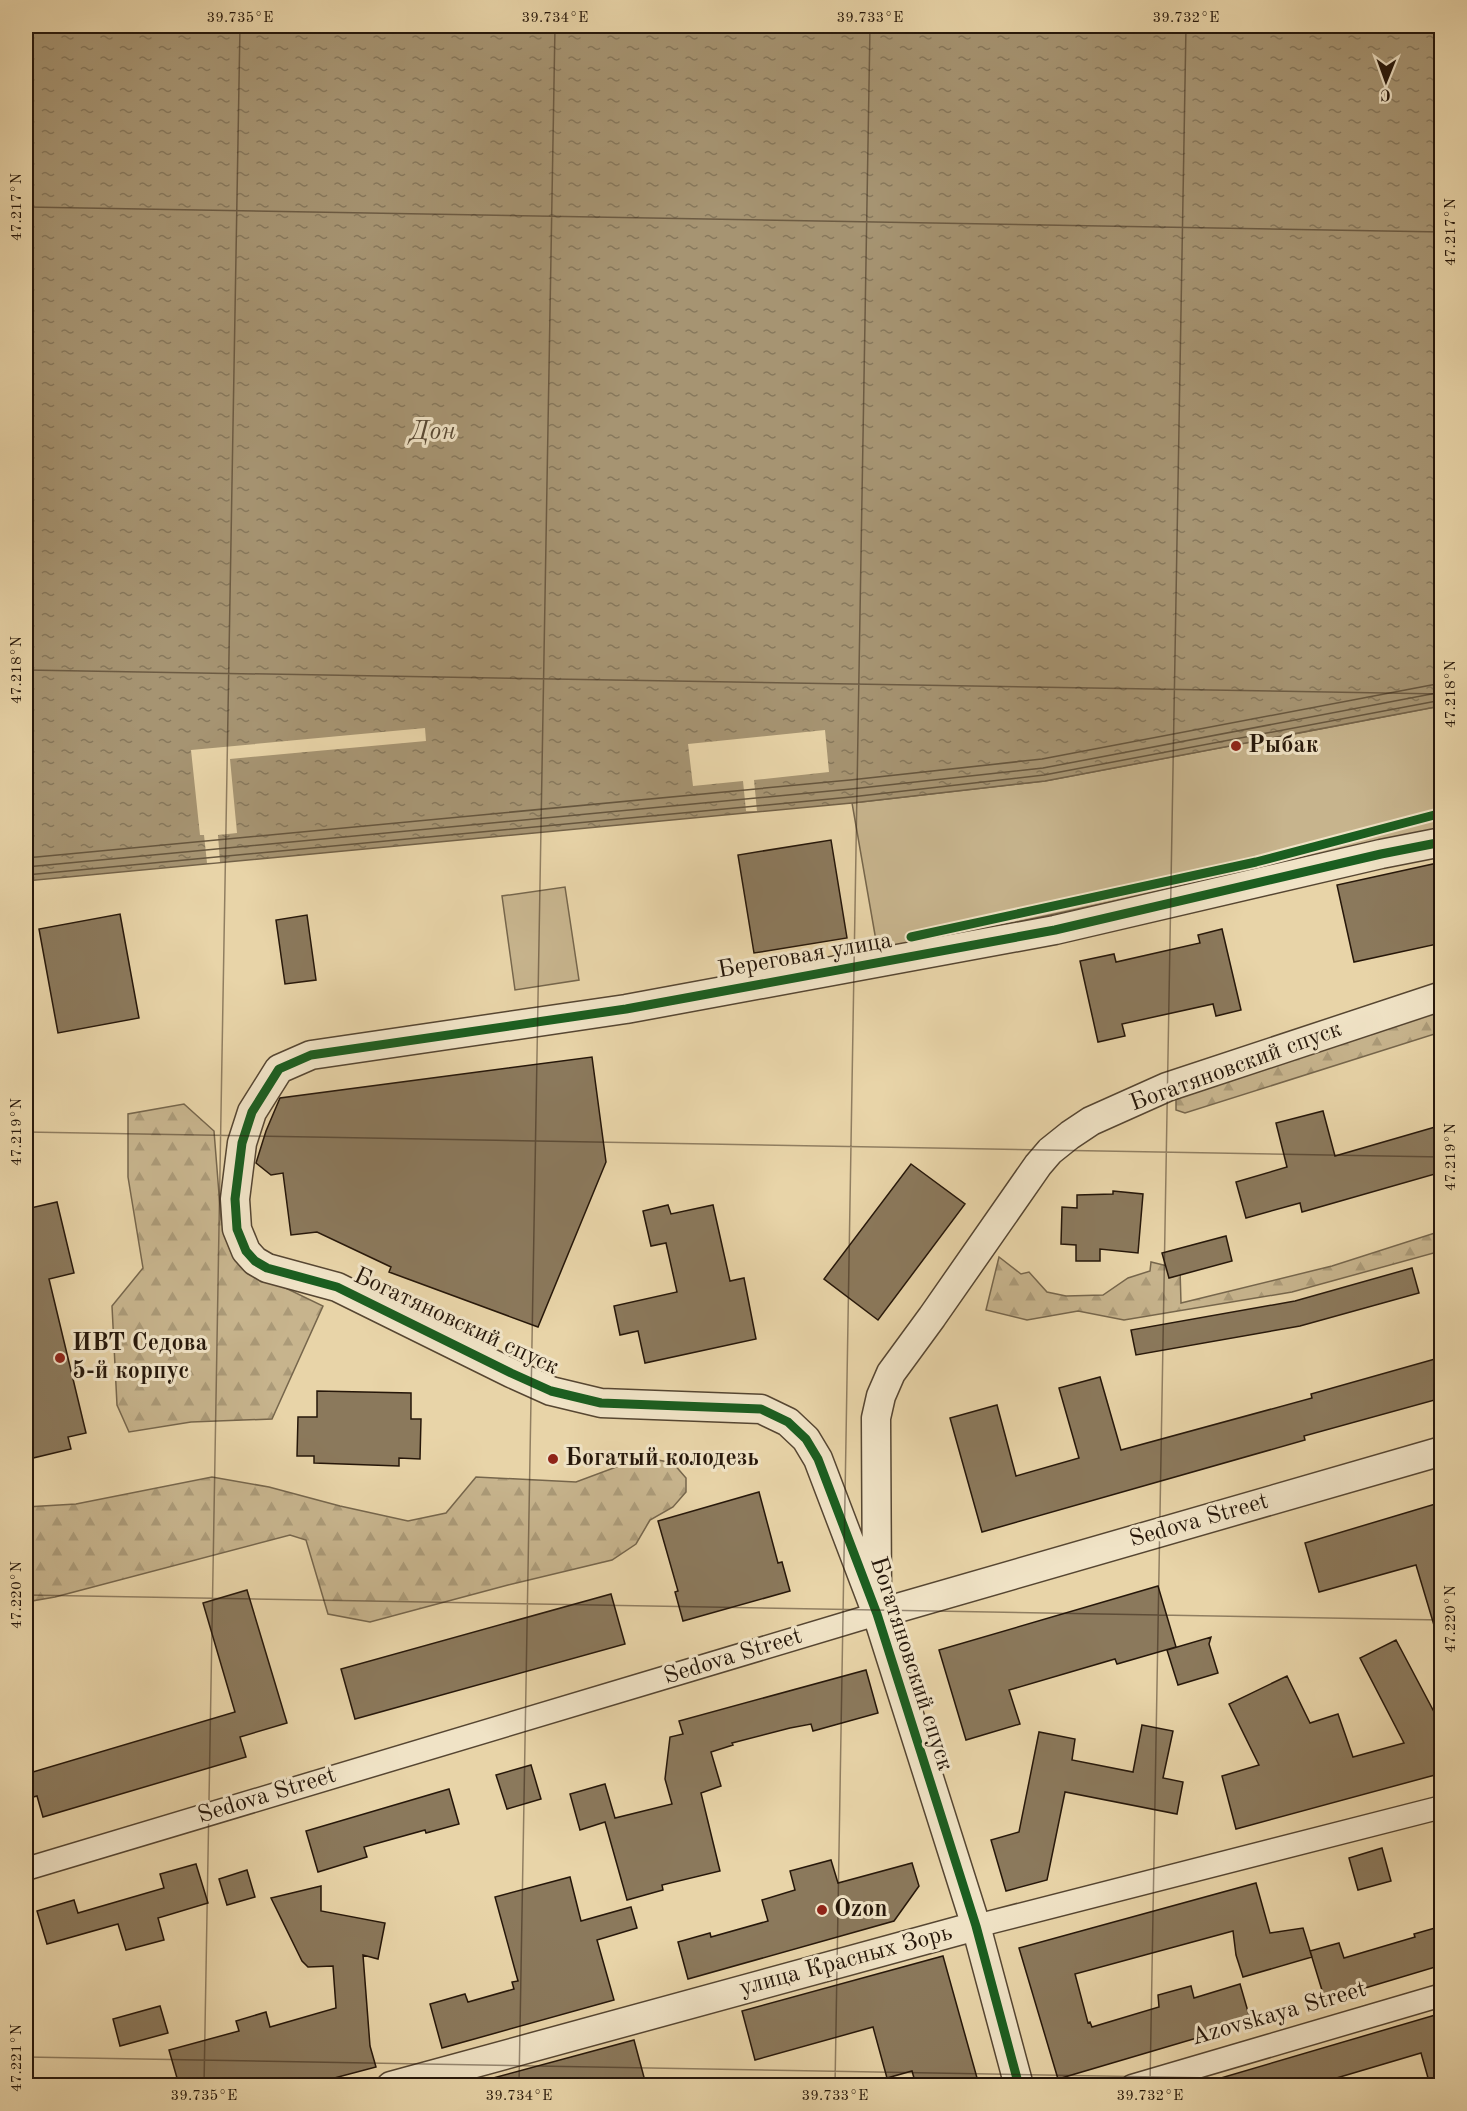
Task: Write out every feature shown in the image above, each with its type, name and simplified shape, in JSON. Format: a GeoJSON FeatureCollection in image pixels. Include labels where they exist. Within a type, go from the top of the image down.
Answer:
{"type":"FeatureCollection","features":[{"type":"Feature","properties":{"kind":"street","name":"Береговая улица"},"geometry":{"type":"LineString","coordinates":[[279,1069],[311,1055],[626,1009],[1054,930],[1442,842]]}},
{"type":"Feature","properties":{"kind":"street","name":"Богатяновский спуск"},"geometry":{"type":"LineString","coordinates":[[877,1614],[876,1418],[881,1396],[891,1373],[1050,1151],[1091,1121],[1167,1087],[1442,996]]}},
{"type":"Feature","properties":{"kind":"street","name":"Богатяновский спуск"},"geometry":{"type":"LineString","coordinates":[[279,1069],[252,1112],[242,1143],[236,1199],[237,1229],[246,1251],[255,1261],[267,1268],[337,1287],[551,1391],[601,1403],[761,1409],[788,1422],[806,1439],[818,1459],[877,1614],[976,1926],[1019,2085]]}},
{"type":"Feature","properties":{"kind":"street","name":"Sedova Street"},"geometry":{"type":"LineString","coordinates":[[26,1869],[877,1614],[1442,1451]]}},
{"type":"Feature","properties":{"kind":"street","name":"улица Красных Зорь"},"geometry":{"type":"LineString","coordinates":[[391,2085],[976,1926],[1442,1807]]}},
{"type":"Feature","properties":{"kind":"street","name":"Azovskaya Street"},"geometry":{"type":"LineString","coordinates":[[1132,2085],[1442,1995]]}},
{"type":"Feature","properties":{"kind":"green space"},"geometry":{"type":"Polygon","coordinates":[[[1441,706],[1441,831],[878,952],[852,803],[1045,781],[1441,706]]]}},
{"type":"Feature","properties":{"kind":"green space"},"geometry":{"type":"Polygon","coordinates":[[[565,887],[579,980],[515,990],[502,896],[565,887]]]}},
{"type":"Feature","properties":{"kind":"green space"},"geometry":{"type":"Polygon","coordinates":[[[1441,1007],[1441,1032],[1185,1113],[1176,1110],[1176,1095],[1441,1007]]]}},
{"type":"Feature","properties":{"kind":"green space"},"geometry":{"type":"Polygon","coordinates":[[[184,1104],[214,1131],[221,1219],[235,1257],[269,1280],[323,1306],[272,1419],[191,1422],[129,1432],[117,1405],[112,1306],[143,1268],[128,1177],[128,1114],[184,1104]]]}},
{"type":"Feature","properties":{"kind":"green space"},"geometry":{"type":"Polygon","coordinates":[[[1441,1231],[1441,1251],[1292,1292],[1124,1320],[1078,1311],[1027,1320],[986,1310],[999,1257],[1021,1274],[1029,1272],[1047,1292],[1066,1296],[1103,1295],[1128,1278],[1150,1271],[1151,1262],[1180,1269],[1181,1303],[1332,1266],[1441,1231]]]}},
{"type":"Feature","properties":{"kind":"green space"},"geometry":{"type":"Polygon","coordinates":[[[643,1457],[673,1463],[686,1478],[686,1492],[673,1507],[650,1520],[636,1544],[612,1560],[370,1622],[328,1614],[306,1540],[290,1535],[55,1597],[26,1602],[26,1507],[76,1504],[212,1477],[269,1487],[408,1521],[446,1513],[476,1477],[576,1482],[643,1457]]]}},
{"type":"Feature","properties":{"kind":"water","name":"Дон"},"geometry":{"type":"Polygon","coordinates":[[[26,26],[1441,26],[1441,706],[1045,781],[852,803],[26,881],[26,26]]]}},
{"type":"Feature","properties":{"kind":"pier"},"geometry":{"type":"Polygon","coordinates":[[[425,728],[426,741],[230,759],[237,833],[218,835],[220,862],[207,863],[204,835],[200,835],[191,750],[425,728]]]}},
{"type":"Feature","properties":{"kind":"pier"},"geometry":{"type":"Polygon","coordinates":[[[825,730],[829,772],[754,780],[757,811],[746,811],[743,781],[693,786],[688,744],[825,730]]]}},
{"type":"Feature","properties":{"kind":"building"},"geometry":{"type":"Polygon","coordinates":[[[831,840],[847,938],[754,953],[738,855],[831,840]]]}},
{"type":"Feature","properties":{"kind":"building"},"geometry":{"type":"Polygon","coordinates":[[[1442,862],[1442,943],[1354,962],[1337,885],[1442,862]]]}},
{"type":"Feature","properties":{"kind":"building"},"geometry":{"type":"Polygon","coordinates":[[[120,914],[139,1018],[58,1033],[39,929],[120,914]]]}},
{"type":"Feature","properties":{"kind":"building"},"geometry":{"type":"Polygon","coordinates":[[[307,915],[316,980],[285,984],[276,920],[307,915]]]}},
{"type":"Feature","properties":{"kind":"building"},"geometry":{"type":"Polygon","coordinates":[[[1222,929],[1241,1010],[1216,1016],[1213,1004],[1122,1024],[1125,1036],[1098,1042],[1080,961],[1114,954],[1116,962],[1200,943],[1198,935],[1222,929]]]}},
{"type":"Feature","properties":{"kind":"building"},"geometry":{"type":"Polygon","coordinates":[[[592,1057],[606,1162],[538,1327],[389,1272],[391,1267],[317,1232],[291,1235],[283,1173],[271,1175],[256,1163],[280,1098],[592,1057]]]}},
{"type":"Feature","properties":{"kind":"building"},"geometry":{"type":"Polygon","coordinates":[[[1323,1111],[1335,1156],[1442,1125],[1442,1172],[1302,1212],[1300,1203],[1246,1218],[1236,1182],[1287,1167],[1276,1123],[1323,1111]]]}},
{"type":"Feature","properties":{"kind":"building"},"geometry":{"type":"Polygon","coordinates":[[[911,1164],[965,1204],[878,1320],[824,1279],[911,1164]]]}},
{"type":"Feature","properties":{"kind":"building"},"geometry":{"type":"Polygon","coordinates":[[[1113,1191],[1143,1194],[1138,1253],[1100,1249],[1100,1261],[1076,1261],[1076,1245],[1061,1244],[1062,1207],[1077,1208],[1077,1195],[1113,1194],[1113,1191]]]}},
{"type":"Feature","properties":{"kind":"building"},"geometry":{"type":"Polygon","coordinates":[[[57,1202],[74,1273],[49,1279],[86,1433],[68,1437],[71,1449],[33,1458],[30,1446],[26,1448],[26,1209],[57,1202]]]}},
{"type":"Feature","properties":{"kind":"building"},"geometry":{"type":"Polygon","coordinates":[[[668,1205],[671,1214],[713,1205],[730,1281],[744,1278],[756,1339],[645,1363],[638,1331],[620,1335],[614,1306],[677,1292],[666,1243],[651,1246],[643,1211],[668,1205]]]}},
{"type":"Feature","properties":{"kind":"building"},"geometry":{"type":"Polygon","coordinates":[[[1226,1236],[1232,1261],[1169,1278],[1162,1253],[1226,1236]]]}},
{"type":"Feature","properties":{"kind":"building"},"geometry":{"type":"Polygon","coordinates":[[[1412,1268],[1419,1293],[1300,1326],[1136,1355],[1131,1330],[1295,1301],[1412,1268]]]}},
{"type":"Feature","properties":{"kind":"building"},"geometry":{"type":"Polygon","coordinates":[[[1442,1357],[1442,1398],[1304,1436],[1305,1440],[982,1532],[950,1418],[997,1405],[1016,1476],[1079,1458],[1059,1388],[1100,1377],[1121,1450],[1312,1398],[1311,1394],[1442,1357]]]}},
{"type":"Feature","properties":{"kind":"building"},"geometry":{"type":"Polygon","coordinates":[[[317,1391],[411,1393],[411,1419],[421,1419],[420,1459],[399,1458],[399,1466],[314,1463],[314,1456],[297,1456],[298,1417],[317,1417],[317,1391]]]}},
{"type":"Feature","properties":{"kind":"building"},"geometry":{"type":"Polygon","coordinates":[[[759,1492],[778,1563],[782,1562],[790,1591],[683,1621],[675,1592],[678,1591],[658,1521],[759,1492]]]}},
{"type":"Feature","properties":{"kind":"building"},"geometry":{"type":"Polygon","coordinates":[[[1442,1502],[1442,1631],[1436,1632],[1416,1565],[1319,1592],[1305,1543],[1442,1502]]]}},
{"type":"Feature","properties":{"kind":"building"},"geometry":{"type":"Polygon","coordinates":[[[1158,1586],[1176,1647],[1117,1664],[1115,1659],[1009,1690],[1020,1724],[966,1740],[939,1650],[1158,1586]]]}},
{"type":"Feature","properties":{"kind":"building"},"geometry":{"type":"Polygon","coordinates":[[[247,1590],[287,1723],[240,1737],[246,1757],[43,1817],[37,1796],[26,1799],[26,1774],[235,1712],[203,1603],[247,1590]]]}},
{"type":"Feature","properties":{"kind":"building"},"geometry":{"type":"Polygon","coordinates":[[[611,1594],[625,1644],[355,1719],[341,1669],[611,1594]]]}},
{"type":"Feature","properties":{"kind":"building"},"geometry":{"type":"Polygon","coordinates":[[[1211,1637],[1209,1644],[1218,1673],[1178,1685],[1167,1650],[1211,1637]]]}},
{"type":"Feature","properties":{"kind":"building"},"geometry":{"type":"Polygon","coordinates":[[[1396,1640],[1442,1727],[1442,1771],[1435,1775],[1236,1829],[1222,1776],[1259,1765],[1229,1704],[1287,1676],[1310,1723],[1338,1714],[1353,1757],[1404,1743],[1360,1658],[1396,1640]]]}},
{"type":"Feature","properties":{"kind":"building"},"geometry":{"type":"Polygon","coordinates":[[[866,1670],[878,1713],[813,1731],[811,1724],[790,1728],[732,1743],[733,1745],[711,1752],[721,1786],[701,1793],[720,1871],[662,1885],[663,1890],[627,1900],[605,1822],[580,1830],[570,1794],[605,1784],[615,1818],[672,1804],[665,1779],[670,1737],[683,1734],[679,1721],[866,1670]]]}},
{"type":"Feature","properties":{"kind":"building"},"geometry":{"type":"Polygon","coordinates":[[[1142,1725],[1173,1731],[1163,1778],[1183,1782],[1177,1814],[1065,1792],[1047,1880],[1006,1891],[991,1840],[1019,1832],[1039,1732],[1075,1739],[1072,1760],[1133,1772],[1142,1725]]]}},
{"type":"Feature","properties":{"kind":"building"},"geometry":{"type":"Polygon","coordinates":[[[531,1765],[541,1799],[507,1809],[496,1775],[531,1765]]]}},
{"type":"Feature","properties":{"kind":"building"},"geometry":{"type":"Polygon","coordinates":[[[449,1789],[459,1824],[426,1833],[425,1830],[364,1847],[367,1857],[318,1872],[306,1831],[449,1789]]]}},
{"type":"Feature","properties":{"kind":"building"},"geometry":{"type":"Polygon","coordinates":[[[1382,1848],[1391,1881],[1358,1890],[1349,1858],[1382,1848]]]}},
{"type":"Feature","properties":{"kind":"building"},"geometry":{"type":"Polygon","coordinates":[[[831,1860],[838,1883],[912,1863],[919,1886],[894,1921],[688,1979],[678,1942],[710,1933],[711,1937],[768,1921],[762,1900],[795,1890],[790,1871],[831,1860]]]}},
{"type":"Feature","properties":{"kind":"building"},"geometry":{"type":"Polygon","coordinates":[[[196,1864],[208,1903],[158,1918],[164,1940],[126,1950],[118,1924],[47,1944],[37,1911],[74,1900],[78,1913],[164,1888],[160,1874],[196,1864]]]}},
{"type":"Feature","properties":{"kind":"building"},"geometry":{"type":"Polygon","coordinates":[[[247,1870],[255,1897],[227,1905],[219,1879],[247,1870]]]}},
{"type":"Feature","properties":{"kind":"building"},"geometry":{"type":"Polygon","coordinates":[[[570,1877],[581,1921],[631,1907],[637,1928],[597,1940],[614,2000],[442,2048],[430,2004],[465,1994],[468,2002],[514,1989],[512,1982],[518,1981],[495,1897],[570,1877]]]}},
{"type":"Feature","properties":{"kind":"building"},"geometry":{"type":"Polygon","coordinates":[[[1256,1883],[1270,1933],[1303,1928],[1312,1957],[1243,1977],[1236,1955],[1233,1931],[1075,1974],[1088,2023],[1090,2022],[1092,2027],[1159,2007],[1158,1995],[1191,1986],[1194,1998],[1240,1984],[1251,2022],[1058,2079],[1019,1948],[1256,1883]]]}},
{"type":"Feature","properties":{"kind":"building"},"geometry":{"type":"Polygon","coordinates":[[[321,1886],[321,1911],[385,1923],[378,1959],[363,1955],[370,2046],[376,2067],[308,2085],[179,2085],[169,2050],[239,2031],[236,2021],[266,2012],[270,2027],[336,2008],[333,1966],[308,1967],[302,1961],[271,1898],[321,1886]]]}},
{"type":"Feature","properties":{"kind":"building"},"geometry":{"type":"Polygon","coordinates":[[[1442,1926],[1442,1965],[1325,2000],[1310,1951],[1339,1943],[1344,1958],[1415,1937],[1414,1934],[1442,1926]]]}},
{"type":"Feature","properties":{"kind":"building"},"geometry":{"type":"Polygon","coordinates":[[[943,1956],[979,2085],[916,2085],[912,2071],[887,2078],[873,2027],[755,2060],[742,2011],[943,1956]]]}},
{"type":"Feature","properties":{"kind":"building"},"geometry":{"type":"Polygon","coordinates":[[[160,2006],[168,2033],[120,2046],[113,2019],[160,2006]]]}},
{"type":"Feature","properties":{"kind":"building"},"geometry":{"type":"Polygon","coordinates":[[[1442,2013],[1442,2085],[1430,2085],[1421,2053],[1313,2085],[1215,2085],[1214,2080],[1442,2013]]]}},
{"type":"Feature","properties":{"kind":"building"},"geometry":{"type":"Polygon","coordinates":[[[634,2040],[645,2081],[627,2085],[494,2085],[493,2078],[634,2040]]]}},
{"type":"Feature","properties":{"kind":"cycle path"},"geometry":{"type":"LineString","coordinates":[[911,937],[1256,862],[1442,813]]}},
{"type":"Feature","properties":{"kind":"cycle path"},"geometry":{"type":"LineString","coordinates":[[1019,2086],[976,1926],[877,1614],[818,1459],[806,1439],[788,1422],[761,1409],[601,1403],[551,1391],[337,1287],[267,1268],[255,1261],[246,1251],[237,1229],[235,1199],[242,1143],[252,1112],[279,1069],[311,1055],[626,1009],[1055,930],[1381,854],[1442,842]]}},
{"type":"Feature","properties":{"kind":"place","name":"Рыбак"},"geometry":{"type":"Point","coordinates":[1236,746]}},
{"type":"Feature","properties":{"kind":"place","name":"ИВТ Седова 5-й корпус"},"geometry":{"type":"Point","coordinates":[60,1358]}},
{"type":"Feature","properties":{"kind":"place","name":"Богатый колодезь"},"geometry":{"type":"Point","coordinates":[553,1459]}},
{"type":"Feature","properties":{"kind":"place","name":"Ozon"},"geometry":{"type":"Point","coordinates":[822,1910]}}]}
